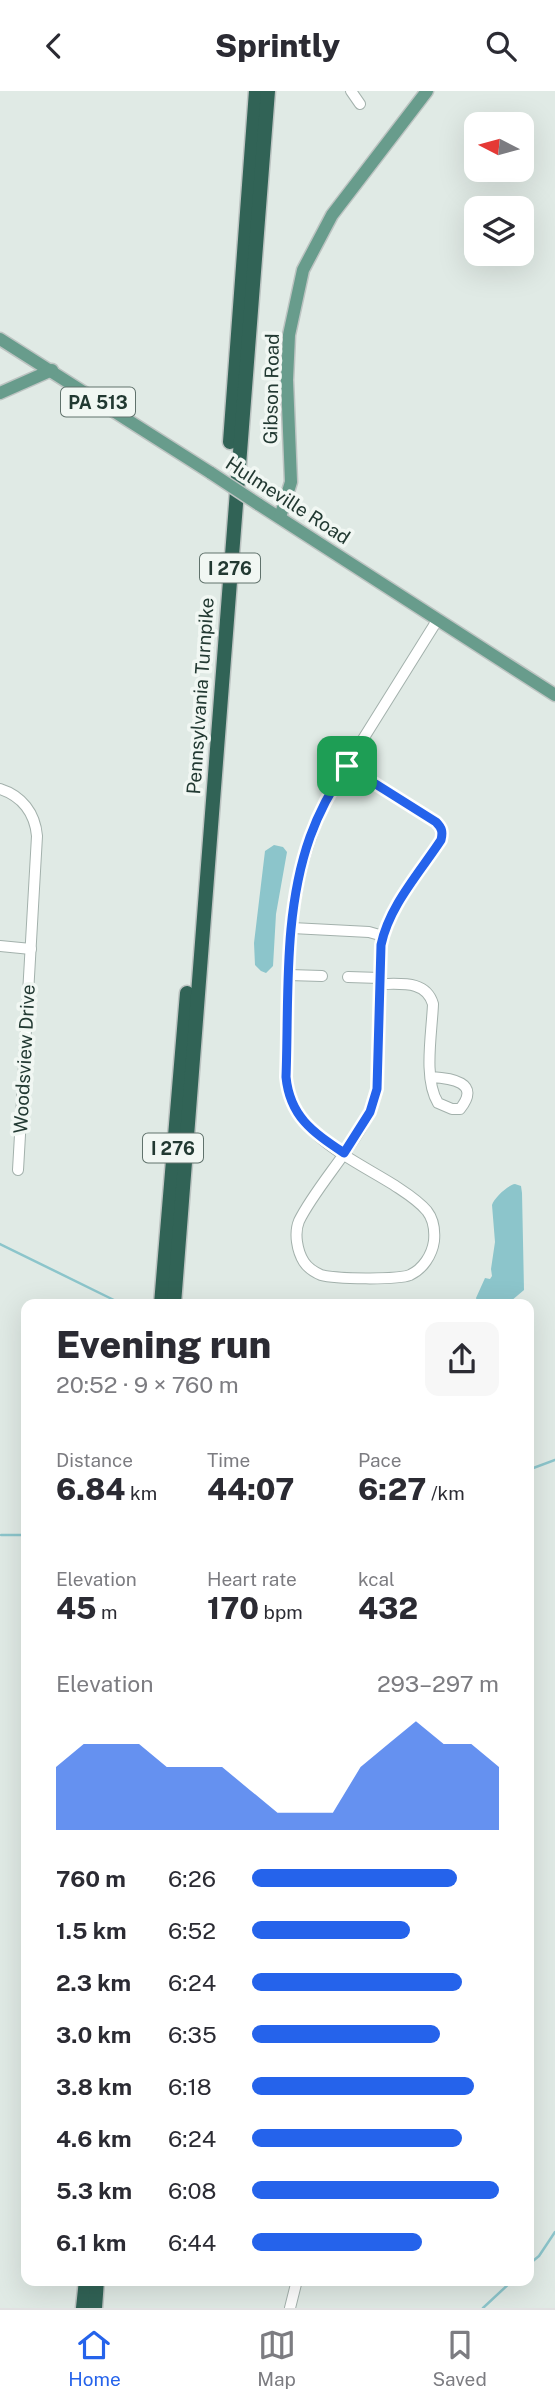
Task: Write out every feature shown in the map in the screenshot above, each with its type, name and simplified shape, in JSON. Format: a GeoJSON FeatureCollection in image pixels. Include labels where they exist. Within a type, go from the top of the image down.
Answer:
{"type":"FeatureCollection","features":[{"type":"Feature","properties":{"kind":"highway","name":"Pennsylvania Turnpike"},"geometry":{"type":"LineString","coordinates":[[161,1299],[256,91]]}},
{"type":"Feature","properties":{"kind":"highway","name":"Pennsylvania Turnpike"},"geometry":{"type":"LineString","coordinates":[[174,1299],[268,91]]}},
{"type":"Feature","properties":{"kind":"highway"},"geometry":{"type":"LineString","coordinates":[[83,2308],[85,2286]]}},
{"type":"Feature","properties":{"kind":"highway"},"geometry":{"type":"LineString","coordinates":[[95,2308],[97,2286]]}},
{"type":"Feature","properties":{"kind":"main road","name":"Gibson Road"},"geometry":{"type":"LineString","coordinates":[[280,517],[291,482],[287,380],[289,335],[303,270],[321,233],[338,207],[428,91]]}},
{"type":"Feature","properties":{"kind":"main road","name":"Hulmeville Road"},"geometry":{"type":"LineString","coordinates":[[0,339],[555,695]]}},
{"type":"Feature","properties":{"kind":"main road"},"geometry":{"type":"LineString","coordinates":[[0,393],[52,370]]}},
{"type":"Feature","properties":{"kind":"street"},"geometry":{"type":"LineString","coordinates":[[351,91],[360,104]]}},
{"type":"Feature","properties":{"kind":"street"},"geometry":{"type":"LineString","coordinates":[[347,766],[441,827],[441,840],[393,912],[383,936],[374,1103],[344,1153],[299,1222],[297,1240],[303,1261],[320,1274],[334,1278],[409,1275],[420,1268],[432,1249],[435,1230],[429,1213],[417,1201],[344,1153],[313,1132],[304,1123],[288,1092],[289,975],[297,885],[310,838],[330,792],[438,619]]}},
{"type":"Feature","properties":{"kind":"street","name":"Woodsview Drive"},"geometry":{"type":"LineString","coordinates":[[0,789],[19,798],[35,821],[36,828],[18,1170]]}},
{"type":"Feature","properties":{"kind":"street"},"geometry":{"type":"LineString","coordinates":[[292,928],[369,932],[383,936]]}},
{"type":"Feature","properties":{"kind":"street"},"geometry":{"type":"LineString","coordinates":[[0,946],[31,949]]}},
{"type":"Feature","properties":{"kind":"street"},"geometry":{"type":"LineString","coordinates":[[289,975],[322,976]]}},
{"type":"Feature","properties":{"kind":"street"},"geometry":{"type":"LineString","coordinates":[[348,977],[417,986],[430,996],[433,1004],[431,1077]]}},
{"type":"Feature","properties":{"kind":"street"},"geometry":{"type":"LineString","coordinates":[[290,2308],[296,2286]]}},
{"type":"Feature","properties":{"kind":"water"},"geometry":{"type":"Polygon","coordinates":[[[274,845],[283,847],[287,852],[276,914],[273,966],[266,973],[255,965],[254,943],[265,851],[274,845]]]}},
{"type":"Feature","properties":{"kind":"water"},"geometry":{"type":"Polygon","coordinates":[[[515,1184],[521,1186],[524,1290],[513,1299],[476,1299],[485,1278],[490,1279],[492,1276],[495,1242],[492,1205],[515,1184]]]}},
{"type":"Feature","properties":{"kind":"waterway"},"geometry":{"type":"LineString","coordinates":[[0,1244],[112,1299]]}},
{"type":"Feature","properties":{"kind":"waterway"},"geometry":{"type":"LineString","coordinates":[[534,1468],[555,1460]]}},
{"type":"Feature","properties":{"kind":"waterway"},"geometry":{"type":"LineString","coordinates":[[1,1535],[21,1535]]}},
{"type":"Feature","properties":{"kind":"waterway"},"geometry":{"type":"LineString","coordinates":[[534,2260],[555,2232]]}},
{"type":"Feature","properties":{"kind":"waterway"},"geometry":{"type":"LineString","coordinates":[[483,2308],[507,2286]]}},
{"type":"Feature","properties":{"kind":"route"},"geometry":{"type":"LineString","coordinates":[[347,766],[436,822],[442,833],[441,840],[384,930],[381,945],[377,1089],[370,1112],[344,1153],[304,1123],[288,1092],[286,1077],[290,964],[297,885],[320,813],[347,766]]}}]}
